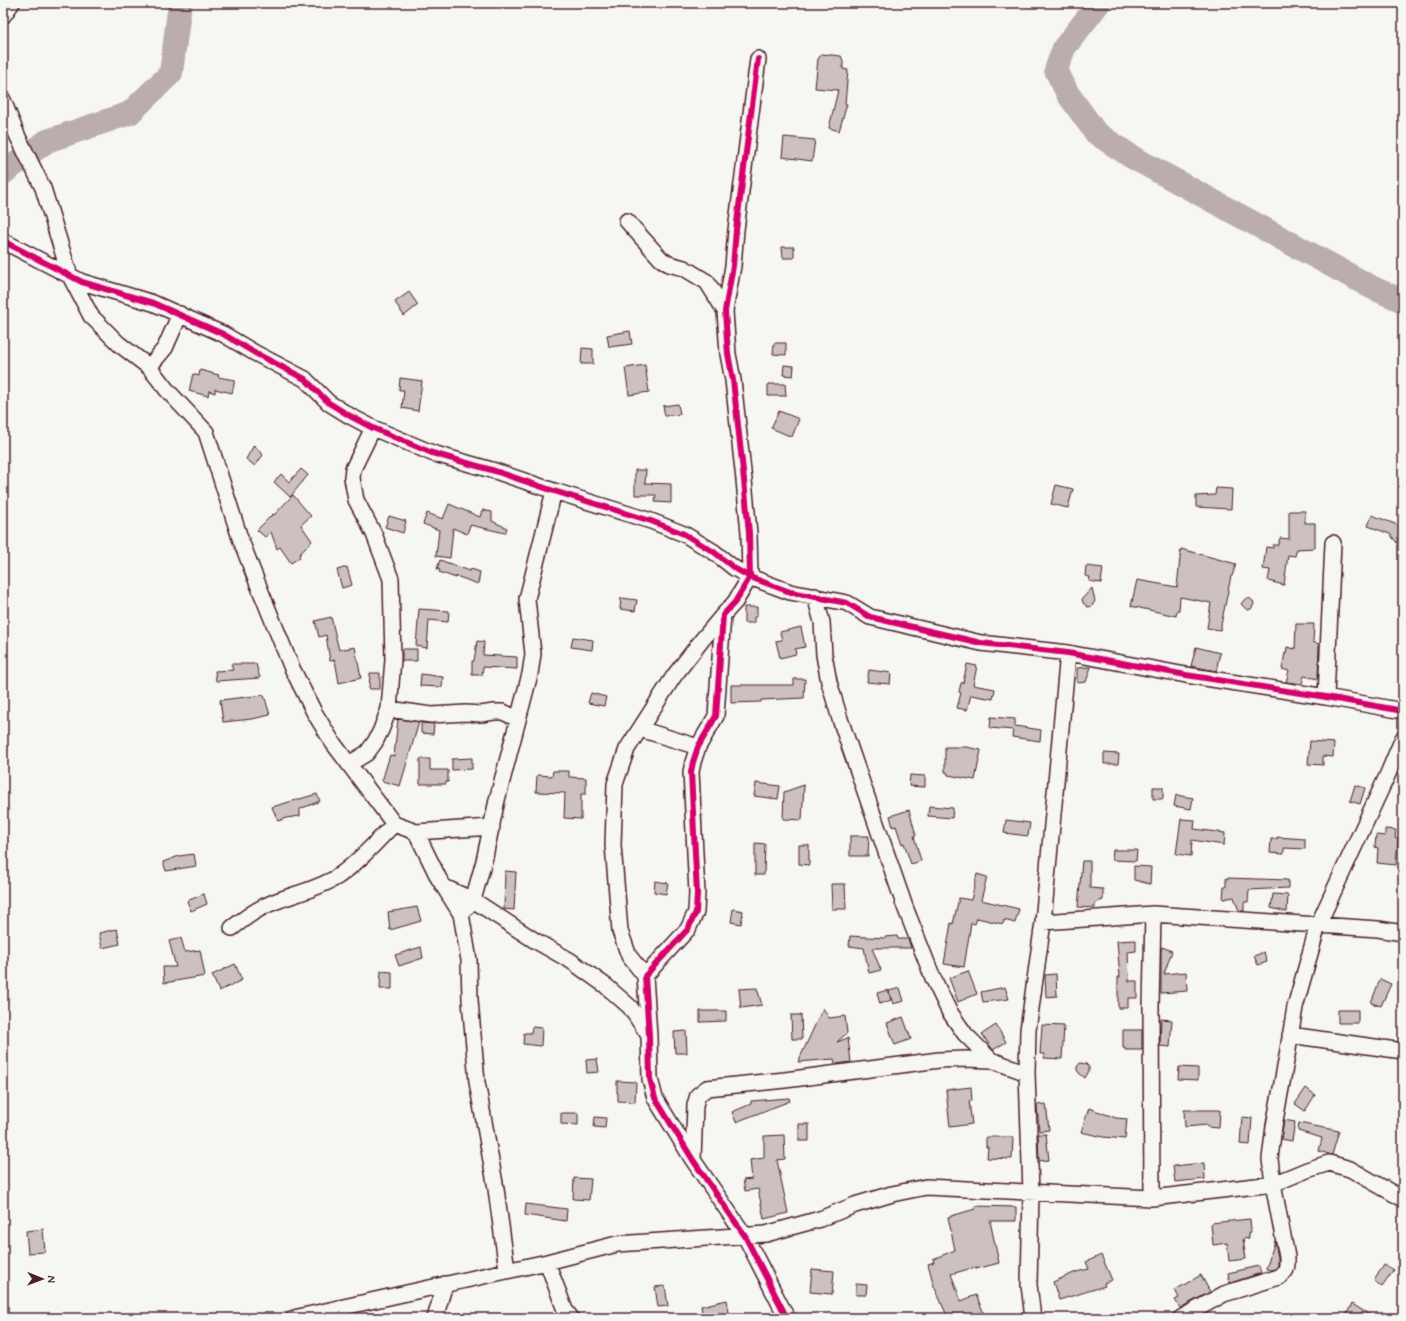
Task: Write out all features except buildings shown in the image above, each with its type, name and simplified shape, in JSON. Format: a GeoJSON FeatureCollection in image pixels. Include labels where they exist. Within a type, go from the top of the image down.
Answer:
{"type":"FeatureCollection","features":[{"type":"Feature","properties":{"kind":"street"},"geometry":{"type":"LineString","coordinates":[[3,16],[12,3]]}},
{"type":"Feature","properties":{"kind":"street"},"geometry":{"type":"LineString","coordinates":[[758,59],[736,230],[733,266],[725,311],[727,343],[733,380],[749,533],[750,577],[735,602],[702,640],[674,676],[627,749],[615,784],[613,846],[620,931],[629,956],[644,976],[649,1035],[650,1079],[655,1098],[693,1160],[745,1236],[787,1318]]}},
{"type":"Feature","properties":{"kind":"street"},"geometry":{"type":"LineString","coordinates":[[3,100],[17,135],[43,188],[70,276],[91,316],[119,344],[149,367],[167,390],[206,432],[240,538],[291,666],[314,712],[333,743],[394,824],[416,832],[492,827]]}},
{"type":"Feature","properties":{"kind":"street"},"geometry":{"type":"LineString","coordinates":[[627,221],[661,259],[669,264],[684,268],[707,282],[725,311]]}},
{"type":"Feature","properties":{"kind":"street"},"geometry":{"type":"LineString","coordinates":[[3,241],[82,282],[153,303],[223,334],[255,353],[305,379],[329,403],[374,428],[432,453],[496,471],[554,491],[651,521],[684,534],[714,552],[734,568],[750,577],[790,592],[847,603],[870,617],[981,643],[1068,653],[1186,675],[1326,697],[1403,712]]}},
{"type":"Feature","properties":{"kind":"street"},"geometry":{"type":"LineString","coordinates":[[149,367],[165,348],[180,314]]}},
{"type":"Feature","properties":{"kind":"street"},"geometry":{"type":"LineString","coordinates":[[349,764],[367,753],[375,742],[389,709],[393,659],[391,579],[374,534],[356,500],[352,478],[353,469],[374,428]]}},
{"type":"Feature","properties":{"kind":"street"},"geometry":{"type":"LineString","coordinates":[[461,914],[473,900],[530,674],[533,654],[528,599],[554,491]]}},
{"type":"Feature","properties":{"kind":"street"},"geometry":{"type":"LineString","coordinates":[[1326,697],[1333,542]]}},
{"type":"Feature","properties":{"kind":"street"},"geometry":{"type":"LineString","coordinates":[[815,596],[822,622],[824,655],[831,689],[905,907],[933,978],[949,1011],[965,1034],[991,1060]]}},
{"type":"Feature","properties":{"kind":"street"},"geometry":{"type":"LineString","coordinates":[[644,976],[688,929],[696,912],[697,893],[691,772],[698,746],[716,716],[723,615]]}},
{"type":"Feature","properties":{"kind":"street"},"geometry":{"type":"LineString","coordinates":[[1033,1318],[1028,1285],[1031,1193],[1027,1073],[1028,1030],[1043,922],[1068,653]]}},
{"type":"Feature","properties":{"kind":"street"},"geometry":{"type":"LineString","coordinates":[[389,709],[431,715],[504,712],[518,719]]}},
{"type":"Feature","properties":{"kind":"street"},"geometry":{"type":"LineString","coordinates":[[640,729],[698,746]]}},
{"type":"Feature","properties":{"kind":"street"},"geometry":{"type":"LineString","coordinates":[[1181,1318],[1224,1294],[1285,1274],[1287,1267],[1286,1257],[1270,1159],[1274,1126],[1295,1007],[1318,925],[1403,738]]}},
{"type":"Feature","properties":{"kind":"street"},"geometry":{"type":"LineString","coordinates":[[232,928],[252,913],[272,902],[314,888],[336,877],[355,863],[394,824]]}},
{"type":"Feature","properties":{"kind":"street"},"geometry":{"type":"LineString","coordinates":[[416,832],[444,887],[461,914],[470,960],[470,1000],[477,1082],[496,1189],[507,1270]]}},
{"type":"Feature","properties":{"kind":"street"},"geometry":{"type":"LineString","coordinates":[[444,887],[473,900],[534,940],[571,961],[606,986],[630,1007],[649,1035]]}},
{"type":"Feature","properties":{"kind":"street"},"geometry":{"type":"LineString","coordinates":[[1043,922],[1152,914],[1378,928],[1403,932]]}},
{"type":"Feature","properties":{"kind":"street"},"geometry":{"type":"LineString","coordinates":[[1152,914],[1152,1198]]}},
{"type":"Feature","properties":{"kind":"street"},"geometry":{"type":"LineString","coordinates":[[1290,1035],[1403,1051]]}},
{"type":"Feature","properties":{"kind":"street"},"geometry":{"type":"LineString","coordinates":[[693,1160],[696,1105],[698,1095],[707,1088],[785,1080],[939,1060],[991,1060],[1027,1073]]}},
{"type":"Feature","properties":{"kind":"street"},"geometry":{"type":"LineString","coordinates":[[294,1318],[547,1262],[617,1244],[766,1234],[820,1219],[855,1204],[926,1187],[1152,1198],[1273,1184],[1329,1163],[1350,1169],[1403,1199]]}},
{"type":"Feature","properties":{"kind":"street"},"geometry":{"type":"LineString","coordinates":[[547,1262],[565,1310],[571,1318]]}},
{"type":"Feature","properties":{"kind":"street"},"geometry":{"type":"LineString","coordinates":[[435,1318],[445,1284]]}},
{"type":"Feature","properties":{"kind":"waterway"},"geometry":{"type":"LineString","coordinates":[[3,173],[47,141],[130,113],[171,73],[180,3]]}},
{"type":"Feature","properties":{"kind":"waterway"},"geometry":{"type":"LineString","coordinates":[[1099,3],[1064,48],[1056,70],[1068,94],[1096,133],[1132,157],[1373,288],[1403,301]]}},
{"type":"Feature","properties":{"kind":"cycle path"},"geometry":{"type":"LineString","coordinates":[[758,59],[736,230],[733,266],[725,311],[728,354],[733,380],[749,533],[750,577],[735,602],[723,615],[716,716],[698,747],[691,772],[697,893],[696,912],[688,929],[645,976],[650,1079],[655,1098],[693,1160],[745,1236],[787,1318]]}},
{"type":"Feature","properties":{"kind":"cycle path"},"geometry":{"type":"LineString","coordinates":[[3,241],[82,282],[153,303],[223,334],[255,353],[305,379],[329,403],[373,428],[432,453],[495,471],[651,521],[684,534],[714,552],[734,568],[750,577],[790,592],[847,603],[870,617],[981,643],[1068,653],[1186,675],[1326,697],[1403,711]]}}]}
